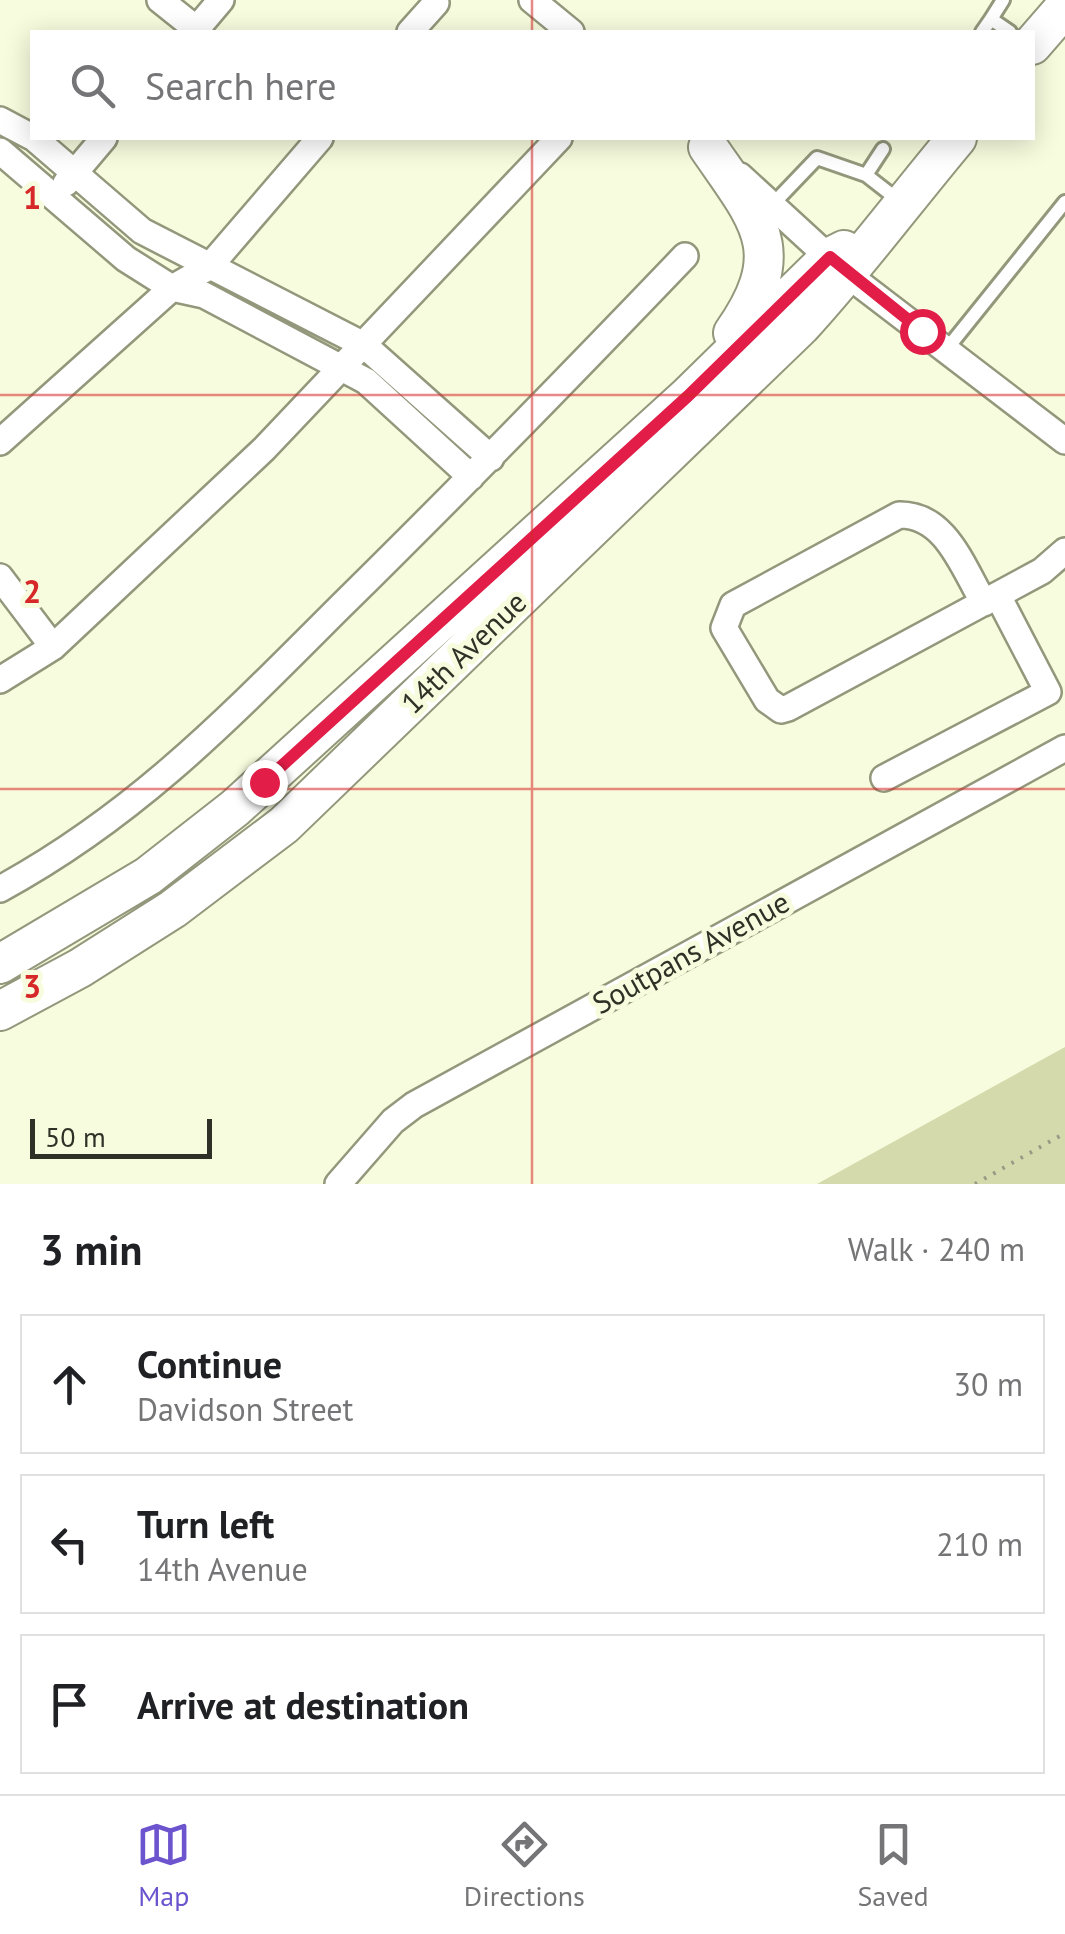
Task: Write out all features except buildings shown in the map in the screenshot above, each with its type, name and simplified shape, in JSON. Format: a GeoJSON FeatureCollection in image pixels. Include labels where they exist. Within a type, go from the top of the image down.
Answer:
{"type":"FeatureCollection","features":[{"type":"Feature","properties":{"kind":"main road"},"geometry":{"type":"LineString","coordinates":[[1035,42],[1065,7]]}},
{"type":"Feature","properties":{"kind":"main road","name":"14th Avenue"},"geometry":{"type":"LineString","coordinates":[[0,964],[148,876],[235,808],[688,396],[877,233],[955,140]]}},
{"type":"Feature","properties":{"kind":"main road"},"geometry":{"type":"LineString","coordinates":[[688,396],[757,299],[763,279],[764,235],[702,142]]}},
{"type":"Feature","properties":{"kind":"main road","name":"14th Avenue"},"geometry":{"type":"LineString","coordinates":[[0,1011],[80,968],[173,908],[284,826],[801,326],[839,266]]}},
{"type":"Feature","properties":{"kind":"street"},"geometry":{"type":"LineString","coordinates":[[160,0],[195,30]]}},
{"type":"Feature","properties":{"kind":"street"},"geometry":{"type":"LineString","coordinates":[[198,30],[221,0]]}},
{"type":"Feature","properties":{"kind":"street"},"geometry":{"type":"LineString","coordinates":[[532,0],[569,30]]}},
{"type":"Feature","properties":{"kind":"street"},"geometry":{"type":"LineString","coordinates":[[412,30],[436,3]]}},
{"type":"Feature","properties":{"kind":"street"},"geometry":{"type":"LineString","coordinates":[[0,120],[30,135]]}},
{"type":"Feature","properties":{"kind":"street"},"geometry":{"type":"LineString","coordinates":[[37,140],[142,231],[364,345],[491,458]]}},
{"type":"Feature","properties":{"kind":"street"},"geometry":{"type":"LineString","coordinates":[[54,199],[102,140]]}},
{"type":"Feature","properties":{"kind":"street"},"geometry":{"type":"LineString","coordinates":[[0,442],[172,288],[209,267],[318,140]]}},
{"type":"Feature","properties":{"kind":"street"},"geometry":{"type":"LineString","coordinates":[[0,680],[52,648],[344,368],[557,140]]}},
{"type":"Feature","properties":{"kind":"street"},"geometry":{"type":"LineString","coordinates":[[702,142],[839,266],[1065,442]]}},
{"type":"Feature","properties":{"kind":"street"},"geometry":{"type":"LineString","coordinates":[[0,152],[126,259],[172,288],[204,295],[366,382],[471,477]]}},
{"type":"Feature","properties":{"kind":"street"},"geometry":{"type":"LineString","coordinates":[[0,889],[48,863],[146,795],[491,458],[685,256]]}},
{"type":"Feature","properties":{"kind":"street"},"geometry":{"type":"LineString","coordinates":[[884,778],[1056,688],[991,599],[935,526],[928,518],[898,515],[734,605],[724,628],[767,700],[780,710],[991,599],[1042,572],[1065,551]]}},
{"type":"Feature","properties":{"kind":"street"},"geometry":{"type":"LineString","coordinates":[[0,577],[52,648]]}},
{"type":"Feature","properties":{"kind":"street","name":"Soutpans Avenue"},"geometry":{"type":"LineString","coordinates":[[338,1184],[392,1122],[414,1105],[1065,748]]}},
{"type":"Feature","properties":{"kind":"lane"},"geometry":{"type":"LineString","coordinates":[[984,30],[1003,0]]}},
{"type":"Feature","properties":{"kind":"lane"},"geometry":{"type":"LineString","coordinates":[[992,19],[1007,30]]}},
{"type":"Feature","properties":{"kind":"lane"},"geometry":{"type":"LineString","coordinates":[[866,175],[884,149]]}},
{"type":"Feature","properties":{"kind":"lane"},"geometry":{"type":"LineString","coordinates":[[773,204],[814,158],[866,175],[902,204]]}},
{"type":"Feature","properties":{"kind":"lane"},"geometry":{"type":"LineString","coordinates":[[946,350],[1065,202]]}},
{"type":"Feature","properties":{"kind":"path"},"geometry":{"type":"LineString","coordinates":[[975,1184],[1065,1133]]}},
{"type":"Feature","properties":{"kind":"green space"},"geometry":{"type":"Polygon","coordinates":[[[1065,1047],[1065,1184],[817,1184],[1065,1047]]]}},
{"type":"Feature","properties":{"kind":"route"},"geometry":{"type":"LineString","coordinates":[[264,782],[688,396],[830,257],[922,331]]}}]}
